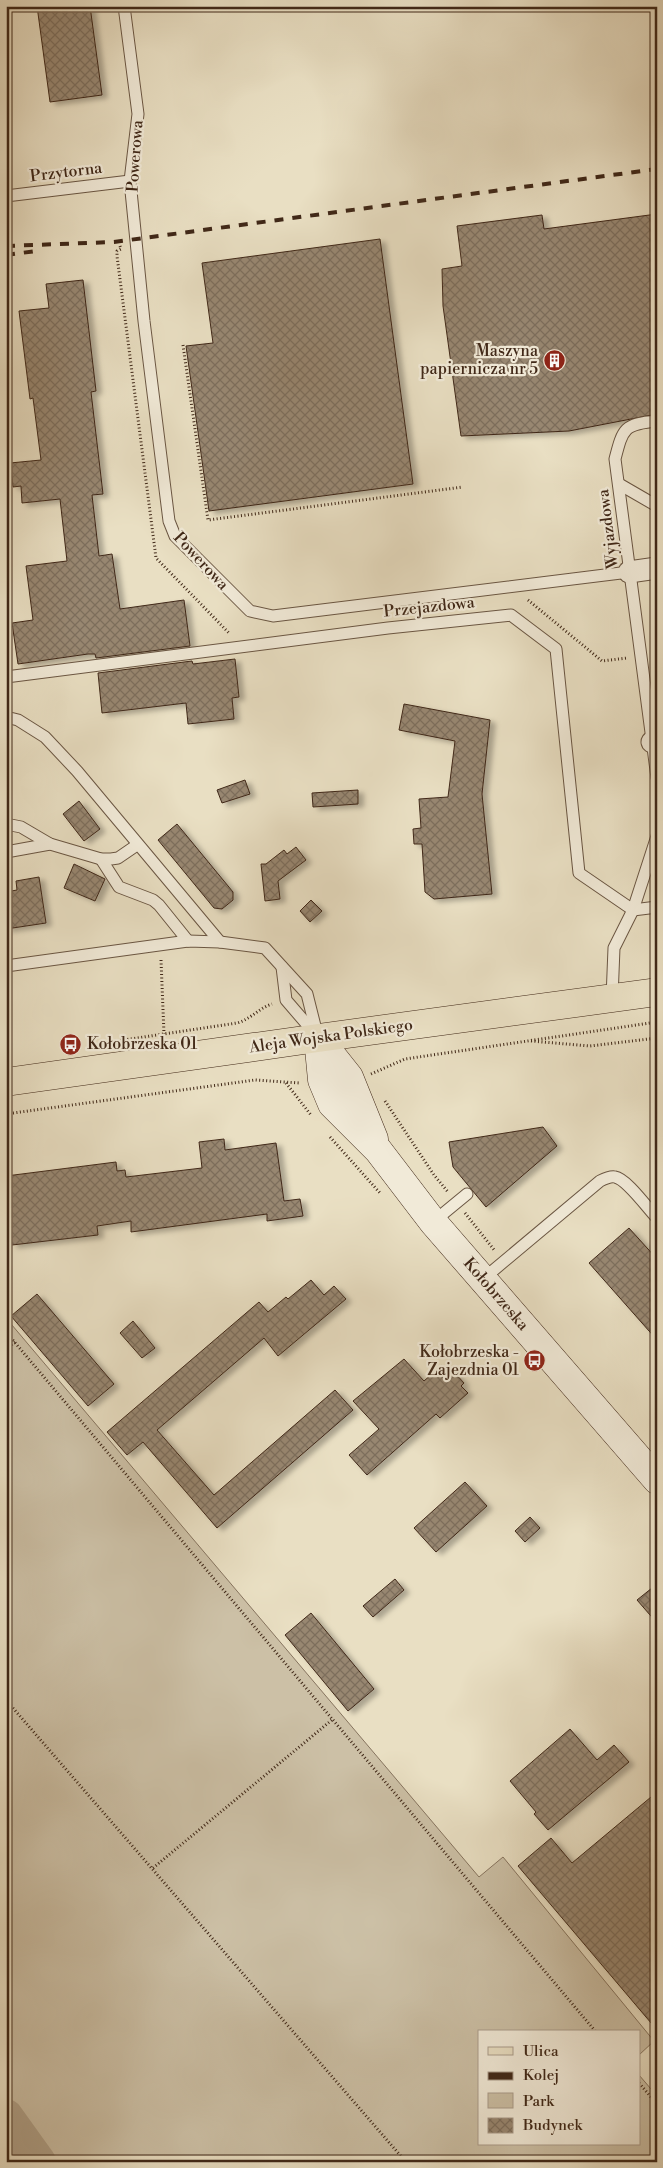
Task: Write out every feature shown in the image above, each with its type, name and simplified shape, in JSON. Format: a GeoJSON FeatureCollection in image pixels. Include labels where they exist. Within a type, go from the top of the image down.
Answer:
{"type":"FeatureCollection","features":[{"type":"Feature","properties":{"kind":"main road","name":"Aleja Wojska Polskiego"},"geometry":{"type":"LineString","coordinates":[[6,1082],[657,992]]}},
{"type":"Feature","properties":{"kind":"street","name":"Powerowa"},"geometry":{"type":"LineString","coordinates":[[629,572],[657,568]]}},
{"type":"Feature","properties":{"kind":"street","name":"Kołobrzeska"},"geometry":{"type":"LineString","coordinates":[[318,1038],[349,1077],[378,1150],[433,1222],[656,1476]]}},
{"type":"Feature","properties":{"kind":"lane","name":"Powerowa"},"geometry":{"type":"LineString","coordinates":[[124,6],[138,114],[130,181],[144,321],[168,521],[175,536],[250,610],[273,616],[629,572]]}},
{"type":"Feature","properties":{"kind":"lane","name":"Przytorna"},"geometry":{"type":"LineString","coordinates":[[6,196],[130,181]]}},
{"type":"Feature","properties":{"kind":"lane","name":"Wyjazdowa"},"geometry":{"type":"LineString","coordinates":[[657,422],[635,423],[622,434],[615,459],[641,656],[653,712],[657,778]]}},
{"type":"Feature","properties":{"kind":"lane"},"geometry":{"type":"LineString","coordinates":[[619,484],[657,506]]}},
{"type":"Feature","properties":{"kind":"lane","name":"Przejazdowa"},"geometry":{"type":"LineString","coordinates":[[6,677],[278,642],[511,615],[556,649],[579,873],[633,910]]}},
{"type":"Feature","properties":{"kind":"lane"},"geometry":{"type":"LineString","coordinates":[[6,717],[18,720],[45,737],[77,771],[220,942]]}},
{"type":"Feature","properties":{"kind":"lane"},"geometry":{"type":"LineString","coordinates":[[6,824],[21,827],[50,844],[101,859],[118,858],[137,844]]}},
{"type":"Feature","properties":{"kind":"lane"},"geometry":{"type":"LineString","coordinates":[[612,998],[614,948],[633,910],[657,836]]}},
{"type":"Feature","properties":{"kind":"lane"},"geometry":{"type":"LineString","coordinates":[[6,852],[50,844]]}},
{"type":"Feature","properties":{"kind":"lane"},"geometry":{"type":"LineString","coordinates":[[101,859],[119,887],[153,900],[188,941]]}},
{"type":"Feature","properties":{"kind":"lane"},"geometry":{"type":"LineString","coordinates":[[633,910],[657,907]]}},
{"type":"Feature","properties":{"kind":"lane"},"geometry":{"type":"LineString","coordinates":[[6,966],[188,941],[220,942],[265,948],[307,994],[318,1038]]}},
{"type":"Feature","properties":{"kind":"lane"},"geometry":{"type":"LineString","coordinates":[[282,967],[286,1000],[318,1038]]}},
{"type":"Feature","properties":{"kind":"lane"},"geometry":{"type":"LineString","coordinates":[[483,1279],[600,1181],[607,1178],[616,1177],[626,1184],[657,1218]]}},
{"type":"Feature","properties":{"kind":"lane"},"geometry":{"type":"LineString","coordinates":[[433,1222],[467,1194]]}},
{"type":"Feature","properties":{"kind":"path"},"geometry":{"type":"LineString","coordinates":[[120,241],[120,249],[116,251],[156,558],[231,635],[239,634]]}},
{"type":"Feature","properties":{"kind":"path"},"geometry":{"type":"LineString","coordinates":[[183,345],[208,520],[463,487]]}},
{"type":"Feature","properties":{"kind":"path"},"geometry":{"type":"LineString","coordinates":[[526,598],[602,661],[641,656]]}},
{"type":"Feature","properties":{"kind":"path"},"geometry":{"type":"LineString","coordinates":[[161,945],[164,1034]]}},
{"type":"Feature","properties":{"kind":"path"},"geometry":{"type":"LineString","coordinates":[[107,1043],[246,1020],[262,1008],[286,1000]]}},
{"type":"Feature","properties":{"kind":"path"},"geometry":{"type":"LineString","coordinates":[[370,1074],[405,1059],[657,1022]]}},
{"type":"Feature","properties":{"kind":"path"},"geometry":{"type":"LineString","coordinates":[[526,1040],[590,1046],[657,1038]]}},
{"type":"Feature","properties":{"kind":"path"},"geometry":{"type":"LineString","coordinates":[[6,1114],[256,1080],[296,1084]]}},
{"type":"Feature","properties":{"kind":"path"},"geometry":{"type":"LineString","coordinates":[[6,1332],[594,2030]]}},
{"type":"Feature","properties":{"kind":"path"},"geometry":{"type":"LineString","coordinates":[[6,1349],[15,1342]]}},
{"type":"Feature","properties":{"kind":"path"},"geometry":{"type":"LineString","coordinates":[[6,1700],[406,2162]]}},
{"type":"Feature","properties":{"kind":"path"},"geometry":{"type":"LineString","coordinates":[[153,1868],[333,1719]]}},
{"type":"Feature","properties":{"kind":"path"},"geometry":{"type":"LineString","coordinates":[[640,2084],[657,2104]]}},
{"type":"Feature","properties":{"kind":"green space"},"geometry":{"type":"Polygon","coordinates":[[[6,1318],[479,1877],[503,1857],[654,2041],[640,2054],[640,2030],[478,2030],[478,2146],[640,2146],[640,2076],[657,2096],[657,2162],[15,2162],[6,2150],[6,1318]]]}},
{"type":"Feature","properties":{"kind":"building"},"geometry":{"type":"Polygon","coordinates":[[[37,6],[90,6],[102,95],[50,102],[37,6]]]}},
{"type":"Feature","properties":{"kind":"building","name":"Maszyna papiernicza nr 5"},"geometry":{"type":"Polygon","coordinates":[[[657,214],[657,414],[569,431],[461,436],[443,306],[442,269],[462,266],[457,226],[542,215],[544,229],[657,214]]]}},
{"type":"Feature","properties":{"kind":"building"},"geometry":{"type":"Polygon","coordinates":[[[380,239],[413,484],[209,511],[186,346],[213,343],[202,263],[380,239]]]}},
{"type":"Feature","properties":{"kind":"building"},"geometry":{"type":"Polygon","coordinates":[[[83,280],[96,391],[91,392],[103,494],[92,495],[99,556],[112,554],[120,609],[184,600],[190,646],[96,658],[95,654],[88,654],[18,664],[12,623],[33,620],[26,566],[67,561],[60,499],[22,503],[21,486],[13,487],[10,463],[41,460],[33,398],[30,399],[19,311],[49,308],[46,284],[83,280]]]}},
{"type":"Feature","properties":{"kind":"building"},"geometry":{"type":"Polygon","coordinates":[[[235,659],[239,697],[232,698],[234,719],[188,724],[186,703],[102,713],[98,673],[192,661],[193,664],[235,659]]]}},
{"type":"Feature","properties":{"kind":"building"},"geometry":{"type":"Polygon","coordinates":[[[404,704],[490,720],[482,794],[492,894],[434,899],[425,892],[422,844],[414,844],[413,829],[421,828],[419,799],[448,797],[455,741],[399,730],[404,704]]]}},
{"type":"Feature","properties":{"kind":"building"},"geometry":{"type":"Polygon","coordinates":[[[245,780],[250,794],[222,803],[217,790],[245,780]]]}},
{"type":"Feature","properties":{"kind":"building"},"geometry":{"type":"Polygon","coordinates":[[[358,790],[358,804],[313,807],[312,793],[358,790]]]}},
{"type":"Feature","properties":{"kind":"building"},"geometry":{"type":"Polygon","coordinates":[[[79,801],[100,829],[84,841],[63,814],[79,801]]]}},
{"type":"Feature","properties":{"kind":"building"},"geometry":{"type":"Polygon","coordinates":[[[177,824],[233,892],[233,900],[222,909],[214,908],[158,840],[177,824]]]}},
{"type":"Feature","properties":{"kind":"building"},"geometry":{"type":"Polygon","coordinates":[[[296,847],[306,860],[278,881],[280,899],[265,901],[261,864],[266,864],[284,850],[287,854],[296,847]]]}},
{"type":"Feature","properties":{"kind":"building"},"geometry":{"type":"Polygon","coordinates":[[[74,864],[105,879],[95,901],[64,888],[74,864]]]}},
{"type":"Feature","properties":{"kind":"building"},"geometry":{"type":"Polygon","coordinates":[[[39,877],[46,923],[6,929],[6,892],[17,890],[16,881],[39,877]]]}},
{"type":"Feature","properties":{"kind":"building"},"geometry":{"type":"Polygon","coordinates":[[[311,900],[322,911],[310,922],[300,911],[311,900]]]}},
{"type":"Feature","properties":{"kind":"building"},"geometry":{"type":"Polygon","coordinates":[[[543,1127],[557,1146],[486,1207],[453,1167],[449,1142],[543,1127]]]}},
{"type":"Feature","properties":{"kind":"building"},"geometry":{"type":"Polygon","coordinates":[[[224,1139],[225,1150],[276,1143],[284,1201],[300,1199],[303,1216],[267,1221],[267,1214],[131,1232],[131,1221],[97,1226],[98,1235],[12,1245],[6,1201],[6,1176],[116,1162],[117,1171],[125,1170],[126,1177],[202,1168],[199,1142],[224,1139]]]}},
{"type":"Feature","properties":{"kind":"building"},"geometry":{"type":"Polygon","coordinates":[[[629,1228],[657,1259],[657,1340],[589,1263],[629,1228]]]}},
{"type":"Feature","properties":{"kind":"building"},"geometry":{"type":"Polygon","coordinates":[[[311,1280],[324,1295],[334,1286],[346,1299],[278,1356],[264,1338],[157,1430],[214,1495],[335,1390],[353,1410],[217,1528],[143,1442],[127,1455],[107,1432],[259,1302],[268,1312],[286,1297],[288,1299],[311,1280]]]}},
{"type":"Feature","properties":{"kind":"building"},"geometry":{"type":"Polygon","coordinates":[[[37,1294],[114,1384],[88,1406],[11,1316],[37,1294]]]}},
{"type":"Feature","properties":{"kind":"building"},"geometry":{"type":"Polygon","coordinates":[[[133,1321],[155,1348],[142,1358],[120,1333],[133,1321]]]}},
{"type":"Feature","properties":{"kind":"building"},"geometry":{"type":"Polygon","coordinates":[[[404,1359],[424,1381],[442,1365],[451,1375],[454,1372],[464,1383],[461,1386],[468,1393],[440,1418],[436,1414],[367,1475],[349,1455],[379,1429],[353,1401],[404,1359]]]}},
{"type":"Feature","properties":{"kind":"building"},"geometry":{"type":"Polygon","coordinates":[[[465,1482],[487,1506],[436,1552],[414,1528],[465,1482]]]}},
{"type":"Feature","properties":{"kind":"building"},"geometry":{"type":"Polygon","coordinates":[[[530,1517],[540,1528],[525,1542],[515,1531],[530,1517]]]}},
{"type":"Feature","properties":{"kind":"building"},"geometry":{"type":"Polygon","coordinates":[[[395,1579],[404,1590],[373,1617],[363,1606],[395,1579]]]}},
{"type":"Feature","properties":{"kind":"building"},"geometry":{"type":"Polygon","coordinates":[[[657,1584],[657,1623],[637,1600],[657,1584]]]}},
{"type":"Feature","properties":{"kind":"building"},"geometry":{"type":"Polygon","coordinates":[[[311,1613],[374,1689],[348,1711],[285,1635],[311,1613]]]}},
{"type":"Feature","properties":{"kind":"building"},"geometry":{"type":"Polygon","coordinates":[[[570,1729],[597,1760],[614,1745],[629,1762],[548,1830],[534,1814],[536,1812],[510,1781],[570,1729]]]}},
{"type":"Feature","properties":{"kind":"building"},"geometry":{"type":"Polygon","coordinates":[[[657,1792],[657,2030],[518,1866],[551,1838],[572,1863],[657,1792]]]}},
{"type":"Feature","properties":{"kind":"waterway"},"geometry":{"type":"LineString","coordinates":[[6,2116],[39,2162]]}},
{"type":"Feature","properties":{"kind":"railway"},"geometry":{"type":"LineString","coordinates":[[6,246],[114,242],[657,169]]}},
{"type":"Feature","properties":{"kind":"railway"},"geometry":{"type":"LineString","coordinates":[[6,255],[36,251]]}},
{"type":"Feature","properties":{"kind":"place","name":"Maszyna papiernicza nr 5"},"geometry":{"type":"Point","coordinates":[554,360]}},
{"type":"Feature","properties":{"kind":"place","name":"Kołobrzeska 01"},"geometry":{"type":"Point","coordinates":[71,1044]}},
{"type":"Feature","properties":{"kind":"place","name":"Kołobrzeska - Zajezdnia 01"},"geometry":{"type":"Point","coordinates":[535,1361]}}]}
